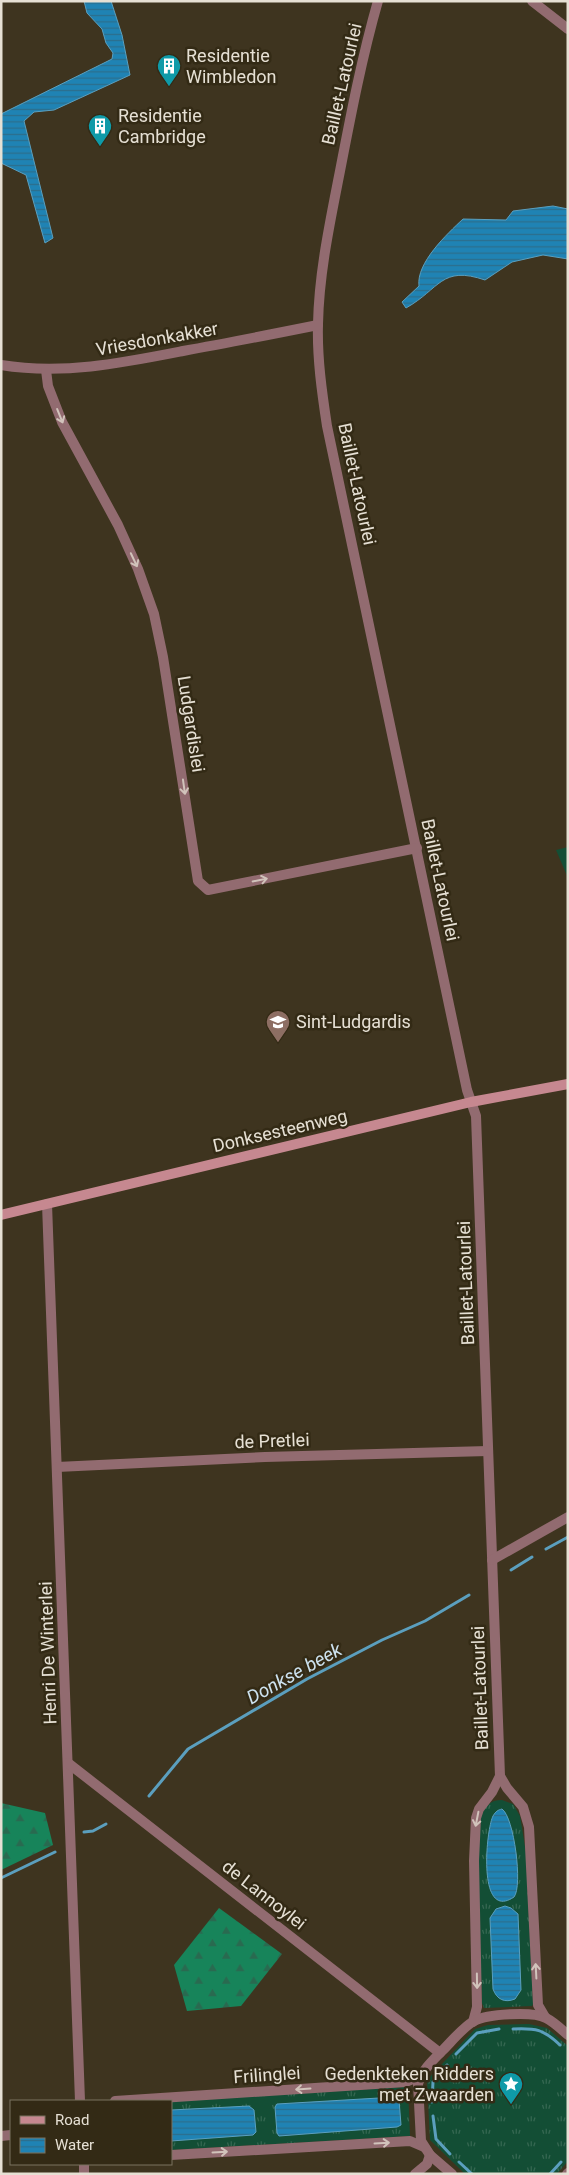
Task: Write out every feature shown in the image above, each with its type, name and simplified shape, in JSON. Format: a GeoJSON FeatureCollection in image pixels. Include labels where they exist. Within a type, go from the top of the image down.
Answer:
{"type":"FeatureCollection","features":[{"type":"Feature","properties":{"kind":"street","name":"Baillet-Latourlei"},"geometry":{"type":"LineString","coordinates":[[378,1],[362,59],[328,236],[318,325],[320,368],[327,426],[471,1102],[476,1116],[500,1776]]}},
{"type":"Feature","properties":{"kind":"street"},"geometry":{"type":"LineString","coordinates":[[532,1],[568,29]]}},
{"type":"Feature","properties":{"kind":"street","name":"Vriesdonkakker"},"geometry":{"type":"LineString","coordinates":[[1,365],[46,370],[78,369],[120,364],[318,325]]}},
{"type":"Feature","properties":{"kind":"street","name":"Ludgardislei"},"geometry":{"type":"LineString","coordinates":[[46,370],[48,386],[62,422],[118,525],[138,569],[154,614],[163,657],[198,881],[208,890],[417,848]]}},
{"type":"Feature","properties":{"kind":"street","name":"Donksesteenweg"},"geometry":{"type":"LineString","coordinates":[[1,1215],[471,1102],[568,1084]]}},
{"type":"Feature","properties":{"kind":"street","name":"Henri De Winterlei"},"geometry":{"type":"LineString","coordinates":[[47,1204],[80,2100]]}},
{"type":"Feature","properties":{"kind":"street","name":"de Pretlei"},"geometry":{"type":"LineString","coordinates":[[57,1467],[265,1457],[488,1451]]}},
{"type":"Feature","properties":{"kind":"street"},"geometry":{"type":"LineString","coordinates":[[492,1560],[568,1517]]}},
{"type":"Feature","properties":{"kind":"street","name":"de Lannoylei"},"geometry":{"type":"LineString","coordinates":[[68,1763],[440,2053]]}},
{"type":"Feature","properties":{"kind":"street"},"geometry":{"type":"LineString","coordinates":[[500,1776],[507,1788],[523,1807],[528,1821],[538,2005],[545,2018],[567,2033]]}},
{"type":"Feature","properties":{"kind":"street"},"geometry":{"type":"LineString","coordinates":[[473,2022],[477,2007],[474,1861],[476,1818],[479,1809],[492,1792],[500,1776]]}},
{"type":"Feature","properties":{"kind":"street"},"geometry":{"type":"LineString","coordinates":[[415,2174],[427,2164],[427,2151],[420,2135],[418,2094],[420,2076],[440,2053],[473,2022],[483,2018],[508,2015],[545,2018]]}},
{"type":"Feature","properties":{"kind":"street","name":"Frilinglei"},"geometry":{"type":"LineString","coordinates":[[130,2100],[406,2082],[420,2076]]}},
{"type":"Feature","properties":{"kind":"street"},"geometry":{"type":"LineString","coordinates":[[172,2155],[410,2141],[427,2151],[452,2174]]}},
{"type":"Feature","properties":{"kind":"green space"},"geometry":{"type":"Polygon","coordinates":[[[568,847],[568,878],[556,850],[568,847]]]}},
{"type":"Feature","properties":{"kind":"green space"},"geometry":{"type":"Polygon","coordinates":[[[502,1800],[513,1804],[520,1816],[526,1853],[533,2004],[532,2006],[484,2008],[482,2003],[477,1865],[481,1817],[488,1804],[502,1800]]]}},
{"type":"Feature","properties":{"kind":"green space"},"geometry":{"type":"Polygon","coordinates":[[[1,1803],[45,1813],[53,1845],[1,1870],[1,1803]]]}},
{"type":"Feature","properties":{"kind":"green space"},"geometry":{"type":"Polygon","coordinates":[[[219,1908],[282,1954],[241,2006],[187,2011],[174,1965],[219,1908]]]}},
{"type":"Feature","properties":{"kind":"green space"},"geometry":{"type":"Polygon","coordinates":[[[529,2024],[547,2028],[568,2046],[568,2161],[557,2174],[465,2174],[430,2140],[427,2080],[475,2029],[488,2025],[529,2024]]]}},
{"type":"Feature","properties":{"kind":"green space"},"geometry":{"type":"Polygon","coordinates":[[[408,2087],[410,2136],[172,2150],[172,2101],[408,2087]]]}},
{"type":"Feature","properties":{"kind":"water"},"geometry":{"type":"Polygon","coordinates":[[[84,1],[111,1],[122,35],[130,75],[54,110],[34,112],[24,121],[53,238],[45,243],[26,175],[1,163],[1,114],[112,59],[113,53],[106,43],[102,29],[87,13],[84,1]]]}},
{"type":"Feature","properties":{"kind":"water"},"geometry":{"type":"Polygon","coordinates":[[[553,206],[568,209],[568,259],[543,255],[512,262],[485,280],[459,275],[450,277],[406,308],[402,302],[419,286],[419,277],[427,259],[463,219],[506,220],[513,211],[553,206]]]}},
{"type":"Feature","properties":{"kind":"water"},"geometry":{"type":"Polygon","coordinates":[[[502,1809],[510,1825],[513,1837],[518,1880],[514,1897],[502,1901],[494,1897],[489,1886],[487,1854],[490,1825],[493,1816],[502,1809]]]}},
{"type":"Feature","properties":{"kind":"water"},"geometry":{"type":"Polygon","coordinates":[[[505,1906],[518,1914],[521,1990],[515,1999],[508,2001],[499,1998],[493,1989],[490,1918],[496,1909],[505,1906]]]}},
{"type":"Feature","properties":{"kind":"water"},"geometry":{"type":"Polygon","coordinates":[[[396,2097],[399,2100],[401,2125],[397,2127],[279,2136],[277,2133],[275,2107],[277,2104],[396,2097]]]}},
{"type":"Feature","properties":{"kind":"water"},"geometry":{"type":"Polygon","coordinates":[[[249,2106],[254,2110],[256,2132],[253,2135],[172,2141],[172,2110],[249,2106]]]}},
{"type":"Feature","properties":{"kind":"waterway","name":"Donkse beek"},"geometry":{"type":"LineString","coordinates":[[546,1549],[568,1537]]}},
{"type":"Feature","properties":{"kind":"waterway","name":"Donkse beek"},"geometry":{"type":"LineString","coordinates":[[511,1570],[532,1557]]}},
{"type":"Feature","properties":{"kind":"waterway","name":"Donkse beek"},"geometry":{"type":"LineString","coordinates":[[149,1796],[188,1749],[307,1679],[382,1640],[425,1621],[469,1595]]}},
{"type":"Feature","properties":{"kind":"waterway","name":"Donkse beek"},"geometry":{"type":"LineString","coordinates":[[84,1832],[93,1831],[106,1824]]}},
{"type":"Feature","properties":{"kind":"waterway","name":"Donkse beek"},"geometry":{"type":"LineString","coordinates":[[1,1878],[55,1852]]}},
{"type":"Feature","properties":{"kind":"waterway"},"geometry":{"type":"LineString","coordinates":[[456,2054],[477,2033],[499,2029]]}},
{"type":"Feature","properties":{"kind":"waterway"},"geometry":{"type":"LineString","coordinates":[[513,2029],[539,2031],[560,2045]]}},
{"type":"Feature","properties":{"kind":"waterway"},"geometry":{"type":"LineString","coordinates":[[432,2102],[433,2082],[447,2065]]}},
{"type":"Feature","properties":{"kind":"waterway"},"geometry":{"type":"LineString","coordinates":[[433,2116],[436,2139],[450,2154]]}},
{"type":"Feature","properties":{"kind":"waterway"},"geometry":{"type":"LineString","coordinates":[[459,2162],[472,2174]]}},
{"type":"Feature","properties":{"kind":"waterway"},"geometry":{"type":"LineString","coordinates":[[550,2174],[561,2162]]}},
{"type":"Feature","properties":{"kind":"place","name":"Residentie Wimbledon"},"geometry":{"type":"Point","coordinates":[169,87]}},
{"type":"Feature","properties":{"kind":"place","name":"Residentie Cambridge"},"geometry":{"type":"Point","coordinates":[100,147]}},
{"type":"Feature","properties":{"kind":"place","name":"Sint-Ludgardis"},"geometry":{"type":"Point","coordinates":[278,1043]}},
{"type":"Feature","properties":{"kind":"place","name":"Gedenkteken Ridders met Zwaarden"},"geometry":{"type":"Point","coordinates":[511,2105]}}]}
